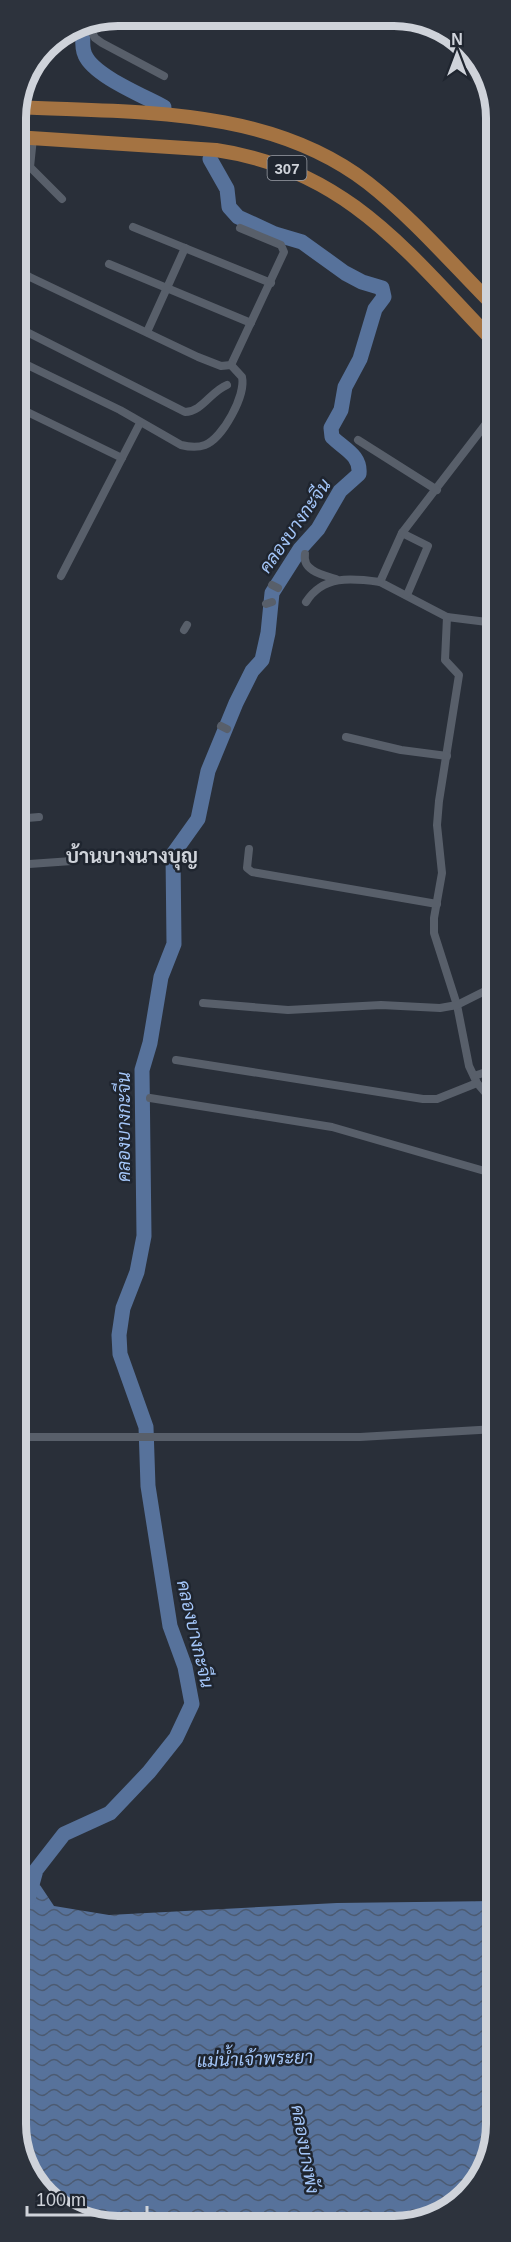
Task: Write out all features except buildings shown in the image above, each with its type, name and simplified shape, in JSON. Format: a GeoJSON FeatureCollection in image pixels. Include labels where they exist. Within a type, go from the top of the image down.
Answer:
{"type":"FeatureCollection","features":[{"type":"Feature","properties":{"kind":"main road","name":"307"},"geometry":{"type":"LineString","coordinates":[[27,108],[195,117],[248,126],[302,144],[345,168],[382,195],[486,299]]}},
{"type":"Feature","properties":{"kind":"main road","name":"307"},"geometry":{"type":"LineString","coordinates":[[26,138],[216,150],[263,159],[306,176],[366,213],[486,334]]}},
{"type":"Feature","properties":{"kind":"street"},"geometry":{"type":"LineString","coordinates":[[91,30],[95,38],[102,43],[164,76]]}},
{"type":"Feature","properties":{"kind":"street"},"geometry":{"type":"LineString","coordinates":[[30,167],[33,138]]}},
{"type":"Feature","properties":{"kind":"street"},"geometry":{"type":"LineString","coordinates":[[26,167],[30,167],[62,199]]}},
{"type":"Feature","properties":{"kind":"street"},"geometry":{"type":"LineString","coordinates":[[133,227],[271,283]]}},
{"type":"Feature","properties":{"kind":"street"},"geometry":{"type":"LineString","coordinates":[[231,365],[284,252],[283,247],[240,228]]}},
{"type":"Feature","properties":{"kind":"street"},"geometry":{"type":"LineString","coordinates":[[147,332],[185,248]]}},
{"type":"Feature","properties":{"kind":"street"},"geometry":{"type":"LineString","coordinates":[[109,264],[251,323]]}},
{"type":"Feature","properties":{"kind":"street"},"geometry":{"type":"LineString","coordinates":[[28,276],[221,366],[231,365]]}},
{"type":"Feature","properties":{"kind":"street"},"geometry":{"type":"LineString","coordinates":[[26,332],[185,411],[197,409],[212,393],[227,385]]}},
{"type":"Feature","properties":{"kind":"street"},"geometry":{"type":"LineString","coordinates":[[26,365],[181,445],[191,447],[207,444],[225,426],[243,392],[242,377],[231,365]]}},
{"type":"Feature","properties":{"kind":"street"},"geometry":{"type":"LineString","coordinates":[[26,411],[122,458]]}},
{"type":"Feature","properties":{"kind":"street"},"geometry":{"type":"LineString","coordinates":[[61,576],[140,423]]}},
{"type":"Feature","properties":{"kind":"street"},"geometry":{"type":"LineString","coordinates":[[380,582],[402,534],[486,424]]}},
{"type":"Feature","properties":{"kind":"street"},"geometry":{"type":"LineString","coordinates":[[358,440],[436,490]]}},
{"type":"Feature","properties":{"kind":"street"},"geometry":{"type":"LineString","coordinates":[[402,534],[428,546],[407,595]]}},
{"type":"Feature","properties":{"kind":"street"},"geometry":{"type":"LineString","coordinates":[[305,554],[304,561],[308,567],[338,580]]}},
{"type":"Feature","properties":{"kind":"street"},"geometry":{"type":"LineString","coordinates":[[306,602],[319,586],[338,580],[357,579],[380,582],[447,617],[486,622]]}},
{"type":"Feature","properties":{"kind":"street"},"geometry":{"type":"LineString","coordinates":[[447,617],[445,660],[459,675],[438,809],[442,873],[434,933],[457,1005],[469,1066],[475,1079],[486,1092]]}},
{"type":"Feature","properties":{"kind":"street"},"geometry":{"type":"LineString","coordinates":[[346,737],[401,750],[447,756]]}},
{"type":"Feature","properties":{"kind":"street"},"geometry":{"type":"LineString","coordinates":[[26,819],[39,818]]}},
{"type":"Feature","properties":{"kind":"street"},"geometry":{"type":"LineString","coordinates":[[249,849],[247,868],[252,872],[437,904]]}},
{"type":"Feature","properties":{"kind":"street"},"geometry":{"type":"LineString","coordinates":[[26,865],[72,861]]}},
{"type":"Feature","properties":{"kind":"street"},"geometry":{"type":"LineString","coordinates":[[203,1003],[288,1010],[381,1005],[440,1008],[457,1005],[486,991]]}},
{"type":"Feature","properties":{"kind":"street"},"geometry":{"type":"LineString","coordinates":[[176,1060],[423,1099],[437,1099],[486,1074]]}},
{"type":"Feature","properties":{"kind":"street"},"geometry":{"type":"LineString","coordinates":[[150,1098],[332,1127],[485,1171]]}},
{"type":"Feature","properties":{"kind":"street"},"geometry":{"type":"LineString","coordinates":[[26,1437],[360,1437],[485,1430]]}},
{"type":"Feature","properties":{"kind":"water"},"geometry":{"type":"Polygon","coordinates":[[[26,1881],[38,1882],[54,1906],[109,1915],[337,1903],[485,1901],[485,2131],[478,2160],[470,2176],[459,2190],[445,2201],[406,2216],[118,2216],[88,2212],[71,2204],[52,2190],[41,2176],[26,2137],[26,1881]]]}},
{"type":"Feature","properties":{"kind":"waterway","name":"คลองบางกะจีน"},"geometry":{"type":"LineString","coordinates":[[83,33],[84,51],[90,63],[109,78],[164,107]]}},
{"type":"Feature","properties":{"kind":"waterway","name":"คลองบางกะจีน"},"geometry":{"type":"LineString","coordinates":[[28,1899],[36,1870],[64,1834],[110,1813],[149,1772],[176,1738],[192,1704],[185,1667],[170,1626],[148,1486],[146,1427],[120,1354],[119,1335],[123,1308],[137,1272],[144,1236],[142,1070],[150,1043],[161,977],[174,944],[173,854],[198,819],[208,771],[236,703],[252,671],[262,660],[268,633],[272,593],[300,549],[318,529],[340,491],[359,474],[359,467],[354,457],[332,437],[331,428],[341,410],[345,387],[360,359],[375,309],[384,297],[382,288],[362,282],[345,273],[302,242],[275,234],[238,217],[229,207],[227,189],[210,159]]}},
{"type":"Feature","properties":{"kind":"district","name":"บ้านบางนางบุญ"},"geometry":{"type":"Point","coordinates":[132,856]}},
{"type":"Feature","properties":{"kind":"water label","name":"แม่น้ำเจ้าพระยา"},"geometry":{"type":"Point","coordinates":[255,2059]}},
{"type":"Feature","properties":{"kind":"water label","name":"คลองบางพัง"},"geometry":{"type":"Point","coordinates":[305,2149]}}]}
